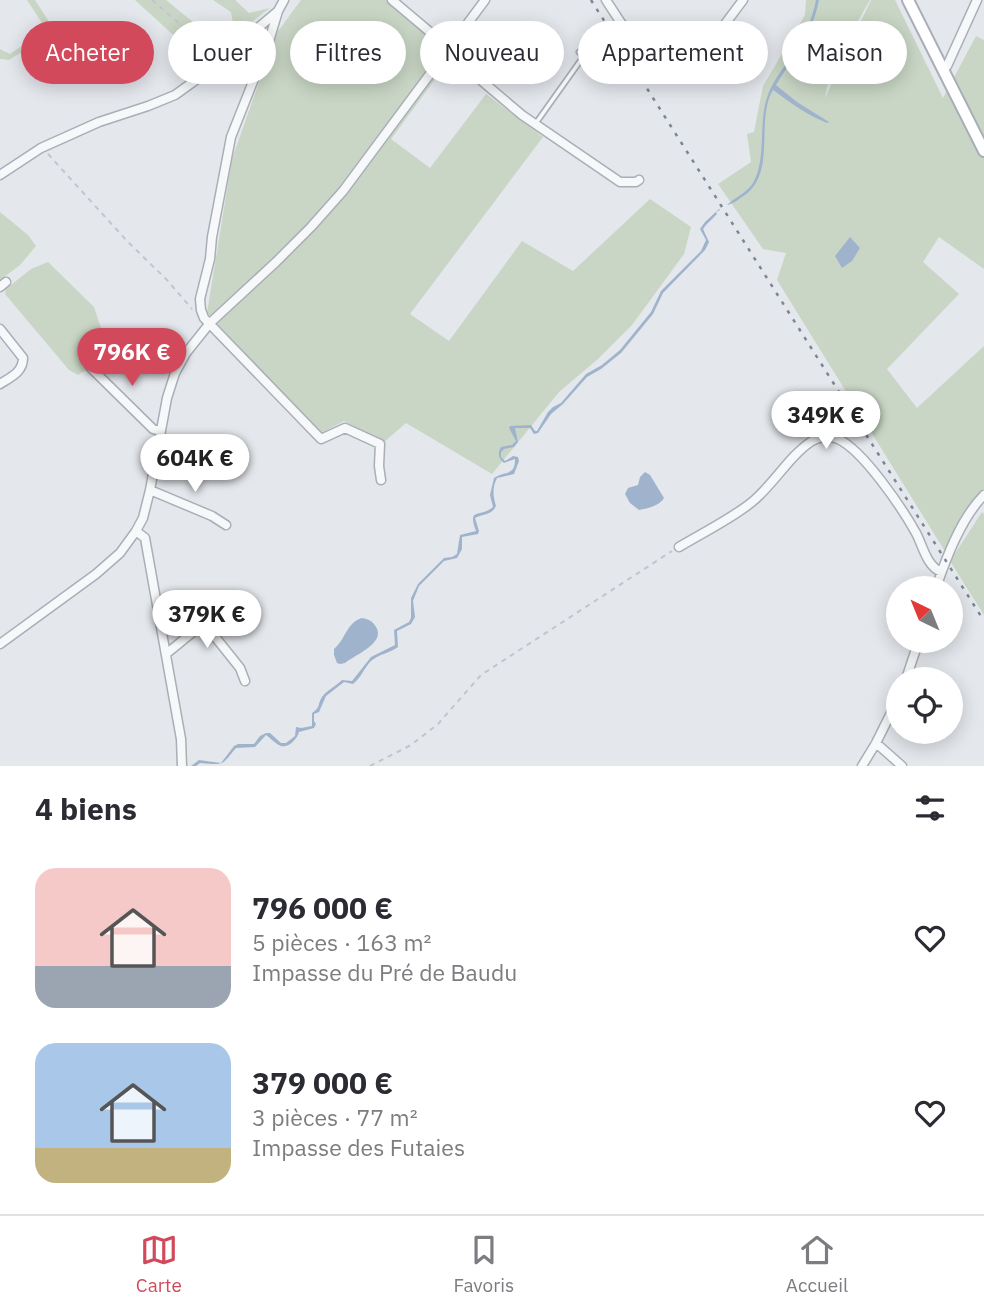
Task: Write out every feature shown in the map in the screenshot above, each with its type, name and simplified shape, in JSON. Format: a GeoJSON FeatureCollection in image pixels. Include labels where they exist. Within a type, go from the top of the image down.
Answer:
{"type":"FeatureCollection","features":[{"type":"Feature","properties":{"kind":"main road"},"geometry":{"type":"LineString","coordinates":[[908,0],[984,151]]}},
{"type":"Feature","properties":{"kind":"street"},"geometry":{"type":"LineString","coordinates":[[285,0],[278,11],[231,137],[210,259],[200,299],[201,310],[210,323],[321,439],[345,428],[380,444],[381,480]]}},
{"type":"Feature","properties":{"kind":"street"},"geometry":{"type":"LineString","coordinates":[[392,0],[420,24]]}},
{"type":"Feature","properties":{"kind":"street"},"geometry":{"type":"LineString","coordinates":[[469,21],[485,0]]}},
{"type":"Feature","properties":{"kind":"street"},"geometry":{"type":"LineString","coordinates":[[606,0],[620,21]]}},
{"type":"Feature","properties":{"kind":"street"},"geometry":{"type":"LineString","coordinates":[[727,21],[743,0]]}},
{"type":"Feature","properties":{"kind":"street"},"geometry":{"type":"LineString","coordinates":[[943,69],[947,66],[977,0]]}},
{"type":"Feature","properties":{"kind":"street"},"geometry":{"type":"LineString","coordinates":[[266,21],[278,11]]}},
{"type":"Feature","properties":{"kind":"street"},"geometry":{"type":"LineString","coordinates":[[0,175],[44,147],[99,122],[175,95],[190,84]]}},
{"type":"Feature","properties":{"kind":"street"},"geometry":{"type":"LineString","coordinates":[[0,644],[96,573],[120,552],[136,531],[143,518],[150,490],[167,398],[175,373],[186,353],[210,323],[312,227],[343,191],[422,84]]}},
{"type":"Feature","properties":{"kind":"street"},"geometry":{"type":"LineString","coordinates":[[486,84],[534,124],[620,182],[639,180]]}},
{"type":"Feature","properties":{"kind":"street"},"geometry":{"type":"LineString","coordinates":[[0,329],[23,358],[19,371],[0,384]]}},
{"type":"Feature","properties":{"kind":"street"},"geometry":{"type":"LineString","coordinates":[[90,367],[153,429],[160,431]]}},
{"type":"Feature","properties":{"kind":"street"},"geometry":{"type":"LineString","coordinates":[[680,547],[753,501],[804,447],[822,436],[831,436],[846,443],[869,467],[900,508],[931,565],[941,572]]}},
{"type":"Feature","properties":{"kind":"street"},"geometry":{"type":"LineString","coordinates":[[150,490],[212,516],[226,525]]}},
{"type":"Feature","properties":{"kind":"street"},"geometry":{"type":"LineString","coordinates":[[940,576],[962,526],[984,495]]}},
{"type":"Feature","properties":{"kind":"street"},"geometry":{"type":"LineString","coordinates":[[136,531],[145,538],[181,739],[182,766]]}},
{"type":"Feature","properties":{"kind":"street"},"geometry":{"type":"LineString","coordinates":[[166,654],[204,623],[240,668],[245,681]]}},
{"type":"Feature","properties":{"kind":"street"},"geometry":{"type":"LineString","coordinates":[[862,766],[886,723]]}},
{"type":"Feature","properties":{"kind":"street"},"geometry":{"type":"LineString","coordinates":[[876,743],[902,766]]}},
{"type":"Feature","properties":{"kind":"lane"},"geometry":{"type":"LineString","coordinates":[[534,124],[578,64]]}},
{"type":"Feature","properties":{"kind":"path"},"geometry":{"type":"LineString","coordinates":[[152,0],[177,21]]}},
{"type":"Feature","properties":{"kind":"path"},"geometry":{"type":"LineString","coordinates":[[44,147],[127,241],[167,279],[188,305],[202,314]]}},
{"type":"Feature","properties":{"kind":"path"},"geometry":{"type":"LineString","coordinates":[[370,766],[411,745],[438,724],[481,675],[680,547]]}},
{"type":"Feature","properties":{"kind":"green space"},"geometry":{"type":"Polygon","coordinates":[[[27,0],[35,0],[49,21],[41,21],[27,0]]]}},
{"type":"Feature","properties":{"kind":"green space"},"geometry":{"type":"Polygon","coordinates":[[[135,0],[166,0],[192,21],[168,21],[168,30],[135,0]]]}},
{"type":"Feature","properties":{"kind":"green space"},"geometry":{"type":"Polygon","coordinates":[[[213,0],[235,0],[249,13],[270,8],[253,21],[233,21],[231,12],[213,0]]]}},
{"type":"Feature","properties":{"kind":"green space"},"geometry":{"type":"Polygon","coordinates":[[[301,0],[388,0],[420,29],[420,84],[432,84],[391,139],[430,168],[486,94],[543,137],[410,314],[449,341],[522,241],[573,271],[650,199],[691,227],[684,254],[632,325],[559,392],[492,474],[406,423],[384,442],[344,421],[321,433],[207,313],[232,159],[258,84],[276,84],[276,34],[301,0]]]}},
{"type":"Feature","properties":{"kind":"green space"},"geometry":{"type":"Polygon","coordinates":[[[806,0],[870,0],[858,21],[801,21],[805,15],[806,0]]]}},
{"type":"Feature","properties":{"kind":"green space"},"geometry":{"type":"Polygon","coordinates":[[[871,0],[895,0],[905,21],[861,21],[871,0]]]}},
{"type":"Feature","properties":{"kind":"green space"},"geometry":{"type":"Polygon","coordinates":[[[907,24],[943,98],[976,36],[984,40],[984,269],[939,237],[923,262],[959,294],[887,369],[917,408],[984,346],[984,489],[973,502],[946,553],[777,280],[786,253],[763,249],[718,184],[751,162],[747,134],[754,132],[763,86],[768,84],[768,78],[782,54],[782,84],[828,84],[825,98],[832,84],[907,84],[907,24]]]}},
{"type":"Feature","properties":{"kind":"green space"},"geometry":{"type":"Polygon","coordinates":[[[21,46],[21,52],[9,60],[0,59],[0,49],[10,54],[21,46]]]}},
{"type":"Feature","properties":{"kind":"green space"},"geometry":{"type":"Polygon","coordinates":[[[0,212],[28,235],[36,246],[20,265],[0,280],[0,212]]]}},
{"type":"Feature","properties":{"kind":"green space"},"geometry":{"type":"Polygon","coordinates":[[[48,262],[94,307],[101,328],[115,334],[106,353],[78,375],[69,370],[5,294],[6,289],[31,269],[48,262]]]}},
{"type":"Feature","properties":{"kind":"green space"},"geometry":{"type":"Polygon","coordinates":[[[982,512],[984,615],[963,582],[963,576],[959,576],[950,561],[982,512]]]}},
{"type":"Feature","properties":{"kind":"water"},"geometry":{"type":"Polygon","coordinates":[[[816,0],[819,0],[812,21],[810,21],[816,0]]]}},
{"type":"Feature","properties":{"kind":"water"},"geometry":{"type":"Polygon","coordinates":[[[782,71],[776,85],[829,122],[805,112],[773,90],[768,102],[760,173],[755,185],[745,195],[727,205],[752,185],[758,172],[764,110],[774,83],[782,71]]]}},
{"type":"Feature","properties":{"kind":"water"},"geometry":{"type":"Polygon","coordinates":[[[719,209],[703,229],[709,242],[705,250],[663,293],[653,314],[621,353],[587,377],[551,414],[538,433],[534,434],[530,428],[515,428],[518,442],[514,447],[501,452],[505,461],[513,456],[518,457],[514,474],[497,478],[494,485],[496,506],[490,513],[475,518],[478,534],[462,537],[462,549],[457,558],[444,561],[419,586],[413,601],[415,617],[411,624],[397,631],[398,647],[371,661],[353,684],[344,682],[326,696],[319,712],[314,714],[314,728],[299,732],[290,744],[279,745],[266,735],[255,747],[236,748],[222,763],[214,764],[200,763],[191,766],[199,760],[221,763],[234,746],[254,744],[266,733],[270,733],[281,743],[286,743],[295,736],[296,727],[312,726],[312,713],[326,692],[342,680],[352,681],[371,657],[395,645],[394,630],[409,622],[411,598],[418,584],[444,558],[457,554],[460,535],[476,531],[474,516],[493,507],[490,495],[494,478],[511,471],[515,465],[515,459],[504,463],[499,454],[501,447],[512,445],[516,441],[510,426],[531,425],[537,431],[548,412],[561,403],[586,374],[620,350],[651,312],[661,291],[701,251],[706,240],[700,229],[705,222],[719,209]]]}},
{"type":"Feature","properties":{"kind":"water"},"geometry":{"type":"Polygon","coordinates":[[[850,237],[860,248],[852,261],[842,268],[835,256],[850,237]]]}},
{"type":"Feature","properties":{"kind":"water"},"geometry":{"type":"Polygon","coordinates":[[[645,472],[650,475],[664,498],[657,505],[639,510],[630,503],[625,494],[628,488],[638,485],[645,472]]]}},
{"type":"Feature","properties":{"kind":"water"},"geometry":{"type":"Polygon","coordinates":[[[362,618],[375,625],[377,638],[368,648],[345,663],[337,663],[334,649],[349,627],[362,618]]]}},
{"type":"Feature","properties":{"kind":"railway"},"geometry":{"type":"LineString","coordinates":[[591,0],[984,621]]}}]}
